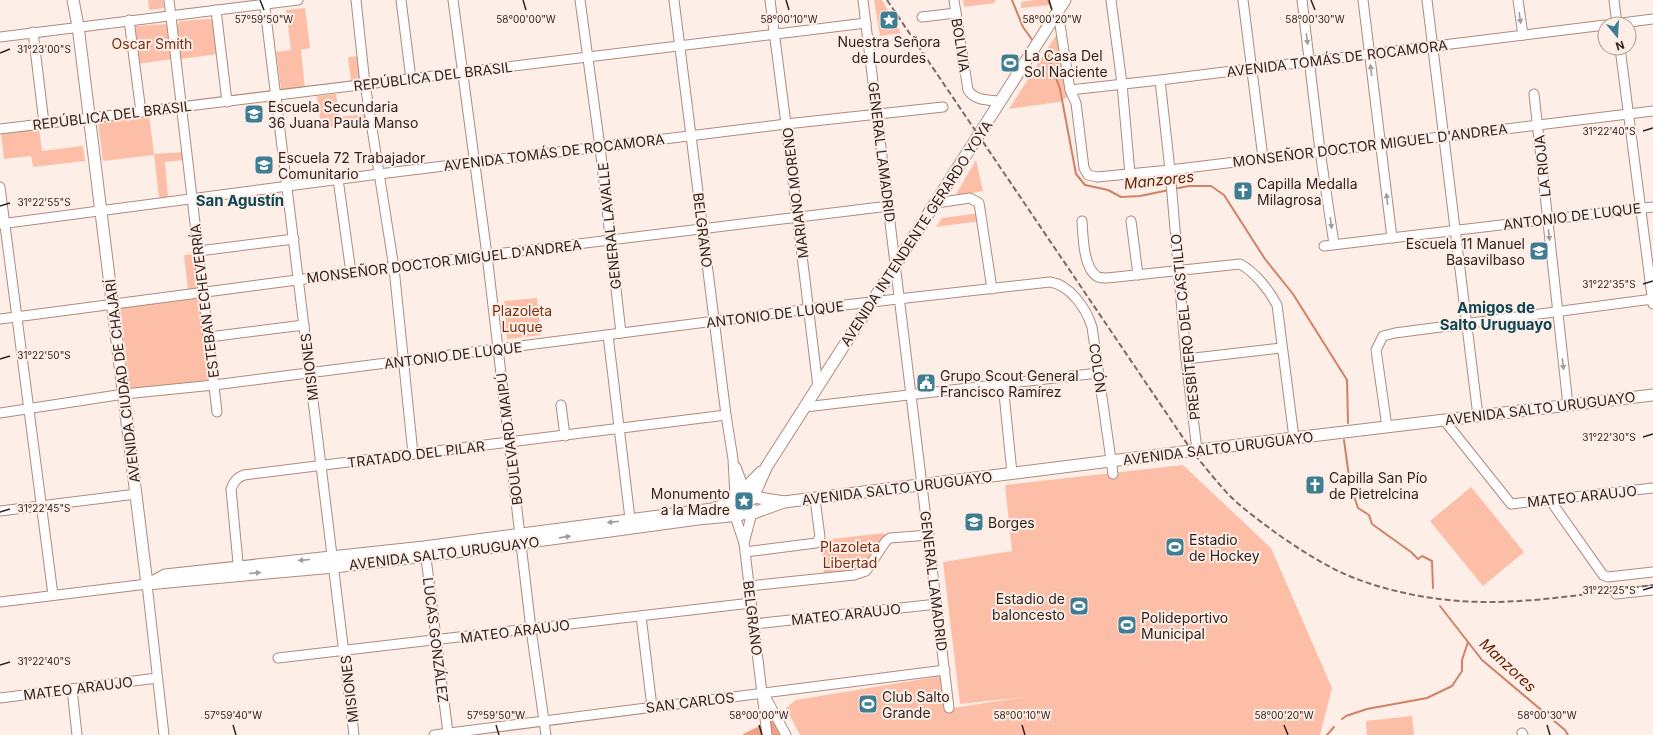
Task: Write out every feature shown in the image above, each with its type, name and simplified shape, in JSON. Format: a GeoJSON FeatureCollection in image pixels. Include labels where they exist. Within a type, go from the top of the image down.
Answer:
{"type":"FeatureCollection","features":[{"type":"Feature","properties":{"kind":"main road","name":"AVENIDA CIUDAD DE CHAJARÍ"},"geometry":{"type":"LineString","coordinates":[[74,0],[102,211],[147,584]]}},
{"type":"Feature","properties":{"kind":"main road","name":"AVENIDA CIUDAD DE CHAJARÍ"},"geometry":{"type":"LineString","coordinates":[[78,0],[80,12],[78,26]]}},
{"type":"Feature","properties":{"kind":"main road","name":"AVENIDA INTENDENTE GERARDO YOYA"},"geometry":{"type":"LineString","coordinates":[[744,503],[766,466],[1065,0]]}},
{"type":"Feature","properties":{"kind":"main road","name":"AVENIDA SALTO URUGUAYO"},"geometry":{"type":"LineString","coordinates":[[147,584],[165,575],[333,562],[631,524],[712,509],[727,504],[784,502],[815,499],[922,484],[1653,395]]}},
{"type":"Feature","properties":{"kind":"main road","name":"AVENIDA SALTO URUGUAYO"},"geometry":{"type":"LineString","coordinates":[[631,524],[744,503],[784,502]]}},
{"type":"Feature","properties":{"kind":"street","name":"ESTEBAN ECHEVERRÍA"},"geometry":{"type":"LineString","coordinates":[[169,0],[217,412]]}},
{"type":"Feature","properties":{"kind":"street"},"geometry":{"type":"LineString","coordinates":[[0,36],[216,10],[264,2],[298,0]]}},
{"type":"Feature","properties":{"kind":"street"},"geometry":{"type":"LineString","coordinates":[[356,0],[365,84],[394,268],[413,454]]}},
{"type":"Feature","properties":{"kind":"street"},"geometry":{"type":"LineString","coordinates":[[400,0],[411,79]]}},
{"type":"Feature","properties":{"kind":"street","name":"BOULEVARD MAIPÚ"},"geometry":{"type":"LineString","coordinates":[[454,0],[487,255],[531,628],[546,735]]}},
{"type":"Feature","properties":{"kind":"street","name":"GENERAL LAVALLE"},"geometry":{"type":"LineString","coordinates":[[580,0],[600,147],[621,334]]}},
{"type":"Feature","properties":{"kind":"street","name":"BELGRANO"},"geometry":{"type":"LineString","coordinates":[[674,0],[726,415],[733,459],[744,503],[744,547],[767,733]]}},
{"type":"Feature","properties":{"kind":"street","name":"MARIANO MORENO"},"geometry":{"type":"LineString","coordinates":[[770,0],[818,387]]}},
{"type":"Feature","properties":{"kind":"street","name":"GENERAL LAMADRID"},"geometry":{"type":"LineString","coordinates":[[863,0],[949,708]]}},
{"type":"Feature","properties":{"kind":"street","name":"BOLIVIA"},"geometry":{"type":"LineString","coordinates":[[954,0],[968,90],[971,95],[978,99],[1000,101]]}},
{"type":"Feature","properties":{"kind":"street"},"geometry":{"type":"LineString","coordinates":[[1053,0],[1058,12],[1070,90]]}},
{"type":"Feature","properties":{"kind":"street"},"geometry":{"type":"LineString","coordinates":[[1111,0],[1122,84],[1130,174]]}},
{"type":"Feature","properties":{"kind":"street"},"geometry":{"type":"LineString","coordinates":[[1242,0],[1263,158]]}},
{"type":"Feature","properties":{"kind":"street"},"geometry":{"type":"LineString","coordinates":[[1302,0],[1320,151],[1334,244]]}},
{"type":"Feature","properties":{"kind":"street"},"geometry":{"type":"LineString","coordinates":[[1363,0],[1392,238]]}},
{"type":"Feature","properties":{"kind":"street"},"geometry":{"type":"LineString","coordinates":[[1427,0],[1478,416]]}},
{"type":"Feature","properties":{"kind":"street"},"geometry":{"type":"LineString","coordinates":[[1518,0],[1522,35]]}},
{"type":"Feature","properties":{"kind":"street"},"geometry":{"type":"LineString","coordinates":[[1614,0],[1616,16]]}},
{"type":"Feature","properties":{"kind":"street","name":"MISIONES"},"geometry":{"type":"LineString","coordinates":[[264,2],[345,651],[354,735]]}},
{"type":"Feature","properties":{"kind":"street"},"geometry":{"type":"LineString","coordinates":[[216,10],[228,102]]}},
{"type":"Feature","properties":{"kind":"street"},"geometry":{"type":"LineString","coordinates":[[922,17],[956,13]]}},
{"type":"Feature","properties":{"kind":"street"},"geometry":{"type":"LineString","coordinates":[[1637,21],[1653,19]]}},
{"type":"Feature","properties":{"kind":"street"},"geometry":{"type":"LineString","coordinates":[[129,20],[140,112]]}},
{"type":"Feature","properties":{"kind":"street","name":"REPÚBLICA DEL BRASIL"},"geometry":{"type":"LineString","coordinates":[[0,129],[866,23]]}},
{"type":"Feature","properties":{"kind":"street","name":"AVENIDA TOMÁS DE ROCAMORA"},"geometry":{"type":"LineString","coordinates":[[1070,90],[1597,26]]}},
{"type":"Feature","properties":{"kind":"street"},"geometry":{"type":"LineString","coordinates":[[33,32],[44,123]]}},
{"type":"Feature","properties":{"kind":"street"},"geometry":{"type":"LineString","coordinates":[[1387,427],[1376,350],[1384,336],[1395,333],[1557,311],[1653,301],[1621,56]]}},
{"type":"Feature","properties":{"kind":"street"},"geometry":{"type":"LineString","coordinates":[[1160,80],[1170,170]]}},
{"type":"Feature","properties":{"kind":"street","name":"MONSEÑOR DOCTOR MIGUEL D'ANDREA"},"geometry":{"type":"LineString","coordinates":[[1070,90],[1076,103],[1084,168],[1088,175],[1097,177],[1170,170],[1653,111]]}},
{"type":"Feature","properties":{"kind":"street","name":"LA RIOJA"},"geometry":{"type":"LineString","coordinates":[[1534,94],[1568,405]]}},
{"type":"Feature","properties":{"kind":"street","name":"AVENIDA TOMÁS DE ROCAMORA"},"geometry":{"type":"LineString","coordinates":[[2,224],[338,179],[786,124],[943,107]]}},
{"type":"Feature","properties":{"kind":"street","name":"PRESBÍTERO DEL CASTILLO"},"geometry":{"type":"LineString","coordinates":[[1170,170],[1186,359],[1197,450]]}},
{"type":"Feature","properties":{"kind":"street"},"geometry":{"type":"LineString","coordinates":[[338,179],[351,273]]}},
{"type":"Feature","properties":{"kind":"street"},"geometry":{"type":"LineString","coordinates":[[0,187],[2,224],[17,316],[53,596]]}},
{"type":"Feature","properties":{"kind":"street"},"geometry":{"type":"LineString","coordinates":[[936,203],[970,198],[980,203],[992,289]]}},
{"type":"Feature","properties":{"kind":"street","name":"MONSEÑOR DOCTOR MIGUEL D'ANDREA"},"geometry":{"type":"LineString","coordinates":[[0,319],[487,255],[888,206]]}},
{"type":"Feature","properties":{"kind":"street","name":"ANTONIO DE LUQUE"},"geometry":{"type":"LineString","coordinates":[[1324,246],[1653,207]]}},
{"type":"Feature","properties":{"kind":"street"},"geometry":{"type":"LineString","coordinates":[[1082,221],[1087,263],[1093,273],[1099,277],[1107,278],[1179,272],[1240,264],[1248,268],[1274,300],[1276,305],[1294,438]]}},
{"type":"Feature","properties":{"kind":"street"},"geometry":{"type":"LineString","coordinates":[[1131,221],[1138,275]]}},
{"type":"Feature","properties":{"kind":"street"},"geometry":{"type":"LineString","coordinates":[[199,251],[294,239]]}},
{"type":"Feature","properties":{"kind":"street","name":"ANTONIO DE LUQUE"},"geometry":{"type":"LineString","coordinates":[[0,413],[124,394],[214,385],[809,309],[1050,282]]}},
{"type":"Feature","properties":{"kind":"street","name":"COLÓN"},"geometry":{"type":"LineString","coordinates":[[1050,282],[1056,283],[1071,292],[1089,317],[1092,327],[1113,474]]}},
{"type":"Feature","properties":{"kind":"street"},"geometry":{"type":"LineString","coordinates":[[208,337],[304,325]]}},
{"type":"Feature","properties":{"kind":"street"},"geometry":{"type":"LineString","coordinates":[[608,335],[631,524]]}},
{"type":"Feature","properties":{"kind":"street"},"geometry":{"type":"LineString","coordinates":[[1186,359],[1281,348]]}},
{"type":"Feature","properties":{"kind":"street"},"geometry":{"type":"LineString","coordinates":[[805,407],[1098,374]]}},
{"type":"Feature","properties":{"kind":"street"},"geometry":{"type":"LineString","coordinates":[[1002,384],[1012,473]]}},
{"type":"Feature","properties":{"kind":"street"},"geometry":{"type":"LineString","coordinates":[[562,405],[565,436]]}},
{"type":"Feature","properties":{"kind":"street","name":"TRATADO DEL PILAR"},"geometry":{"type":"LineString","coordinates":[[239,570],[231,489],[234,482],[239,477],[244,475],[726,415]]}},
{"type":"Feature","properties":{"kind":"street","name":"MATEO ARAUJO"},"geometry":{"type":"LineString","coordinates":[[1444,420],[1511,504],[1653,488]]}},
{"type":"Feature","properties":{"kind":"street"},"geometry":{"type":"LineString","coordinates":[[0,511],[136,494]]}},
{"type":"Feature","properties":{"kind":"street"},"geometry":{"type":"LineString","coordinates":[[744,547],[816,543],[820,537],[815,499]]}},
{"type":"Feature","properties":{"kind":"street"},"geometry":{"type":"LineString","coordinates":[[1550,500],[1603,575],[1608,577],[1653,572]]}},
{"type":"Feature","properties":{"kind":"street","name":"BELGRANO"},"geometry":{"type":"LineString","coordinates":[[744,503],[744,547]]}},
{"type":"Feature","properties":{"kind":"street"},"geometry":{"type":"LineString","coordinates":[[749,586],[854,575],[866,571],[886,541],[890,538],[929,535]]}},
{"type":"Feature","properties":{"kind":"street","name":"LUCAS GONZÁLEZ"},"geometry":{"type":"LineString","coordinates":[[425,551],[448,733]]}},
{"type":"Feature","properties":{"kind":"street","name":"AVENIDA SALTO URUGUAYO"},"geometry":{"type":"LineString","coordinates":[[0,602],[147,584]]}},
{"type":"Feature","properties":{"kind":"street","name":"AVENIDA CIUDAD DE CHAJARÍ"},"geometry":{"type":"LineString","coordinates":[[147,584],[164,735]]}},
{"type":"Feature","properties":{"kind":"street"},"geometry":{"type":"LineString","coordinates":[[1616,594],[1653,590]]}},
{"type":"Feature","properties":{"kind":"street","name":"MATEO ARAUJO"},"geometry":{"type":"LineString","coordinates":[[278,658],[751,604]]}},
{"type":"Feature","properties":{"kind":"street","name":"MATEO ARAUJO"},"geometry":{"type":"LineString","coordinates":[[754,624],[937,604]]}},
{"type":"Feature","properties":{"kind":"street"},"geometry":{"type":"LineString","coordinates":[[641,616],[652,707]]}},
{"type":"Feature","properties":{"kind":"street","name":"SAN CARLOS"},"geometry":{"type":"LineString","coordinates":[[434,735],[486,732],[544,720],[945,670]]}},
{"type":"Feature","properties":{"kind":"street","name":"MATEO ARAUJO"},"geometry":{"type":"LineString","coordinates":[[0,698],[157,678]]}},
{"type":"Feature","properties":{"kind":"street"},"geometry":{"type":"LineString","coordinates":[[72,689],[77,735]]}},
{"type":"Feature","properties":{"kind":"street"},"geometry":{"type":"LineString","coordinates":[[763,693],[786,735]]}},
{"type":"Feature","properties":{"kind":"green space"},"geometry":{"type":"Polygon","coordinates":[[[148,0],[163,0],[164,8],[149,10],[148,0]]]}},
{"type":"Feature","properties":{"kind":"green space"},"geometry":{"type":"Polygon","coordinates":[[[874,0],[882,0],[901,33],[880,36],[874,0]]]}},
{"type":"Feature","properties":{"kind":"green space"},"geometry":{"type":"Polygon","coordinates":[[[963,0],[995,0],[995,3],[964,7],[963,0]]]}},
{"type":"Feature","properties":{"kind":"green space"},"geometry":{"type":"Polygon","coordinates":[[[1049,0],[1050,5],[1021,8],[1021,2],[1049,0]]]}},
{"type":"Feature","properties":{"kind":"green space"},"geometry":{"type":"Polygon","coordinates":[[[305,8],[310,48],[301,50],[305,89],[283,92],[281,89],[276,52],[291,50],[286,10],[305,8]]]}},
{"type":"Feature","properties":{"kind":"green space"},"geometry":{"type":"Polygon","coordinates":[[[214,20],[218,54],[181,59],[177,26],[180,21],[214,20]]]}},
{"type":"Feature","properties":{"kind":"green space","name":"Oscar Smith"},"geometry":{"type":"Polygon","coordinates":[[[169,25],[173,59],[137,64],[133,31],[136,26],[169,25]]]}},
{"type":"Feature","properties":{"kind":"green space"},"geometry":{"type":"Polygon","coordinates":[[[1060,29],[1069,96],[1059,102],[1009,109],[1060,29]]]}},
{"type":"Feature","properties":{"kind":"green space"},"geometry":{"type":"Polygon","coordinates":[[[358,56],[360,76],[358,80],[351,81],[348,57],[358,56]]]}},
{"type":"Feature","properties":{"kind":"green space"},"geometry":{"type":"Polygon","coordinates":[[[336,94],[339,117],[367,114],[368,123],[330,127],[329,118],[320,119],[317,96],[336,94]]]}},
{"type":"Feature","properties":{"kind":"green space"},"geometry":{"type":"Polygon","coordinates":[[[149,115],[154,154],[183,152],[184,160],[165,162],[168,197],[159,198],[154,155],[103,161],[98,122],[149,115]]]}},
{"type":"Feature","properties":{"kind":"green space"},"geometry":{"type":"Polygon","coordinates":[[[39,129],[42,151],[83,146],[85,161],[33,167],[31,156],[4,159],[1,133],[39,129]]]}},
{"type":"Feature","properties":{"kind":"green space"},"geometry":{"type":"Polygon","coordinates":[[[976,160],[983,191],[955,196],[976,160]]]}},
{"type":"Feature","properties":{"kind":"green space"},"geometry":{"type":"Polygon","coordinates":[[[980,213],[981,221],[936,227],[942,218],[980,213]]]}},
{"type":"Feature","properties":{"kind":"green space"},"geometry":{"type":"Polygon","coordinates":[[[196,254],[200,289],[188,290],[184,255],[196,254]]]}},
{"type":"Feature","properties":{"kind":"green space"},"geometry":{"type":"Polygon","coordinates":[[[200,298],[210,380],[130,390],[120,308],[200,298]]]}},
{"type":"Feature","properties":{"kind":"green space","name":"Plazoleta Luque"},"geometry":{"type":"Polygon","coordinates":[[[537,298],[541,335],[507,339],[504,301],[537,298]]]}},
{"type":"Feature","properties":{"kind":"green space","name":"Polideportivo Municipal"},"geometry":{"type":"Polygon","coordinates":[[[1183,465],[1271,548],[1332,688],[1320,735],[800,735],[786,708],[796,700],[941,676],[946,709],[1025,697],[960,704],[943,562],[1012,551],[1005,485],[1183,465]]]}},
{"type":"Feature","properties":{"kind":"green space"},"geometry":{"type":"Polygon","coordinates":[[[1471,487],[1524,552],[1483,586],[1430,521],[1471,487]]]}},
{"type":"Feature","properties":{"kind":"green space"},"geometry":{"type":"Polygon","coordinates":[[[739,498],[745,498],[749,502],[749,508],[745,512],[739,512],[735,508],[735,502],[739,498]]]}},
{"type":"Feature","properties":{"kind":"green space","name":"Plazoleta Libertad"},"geometry":{"type":"Polygon","coordinates":[[[884,533],[884,539],[863,570],[824,574],[821,546],[824,540],[884,533]]]}},
{"type":"Feature","properties":{"kind":"green space"},"geometry":{"type":"Polygon","coordinates":[[[1412,716],[1414,735],[1367,735],[1366,721],[1412,716]]]}},
{"type":"Feature","properties":{"kind":"shaded area"},"geometry":{"type":"Polygon","coordinates":[[[774,719],[783,735],[743,735],[743,734],[774,719]]]}},
{"type":"Feature","properties":{"kind":"waterway","name":"Manzores"},"geometry":{"type":"LineString","coordinates":[[1012,0],[1023,27],[1033,41]]}},
{"type":"Feature","properties":{"kind":"waterway","name":"Manzores"},"geometry":{"type":"LineString","coordinates":[[1048,56],[1060,89],[1076,174],[1085,185],[1108,190],[1121,197],[1140,196],[1169,190]]}},
{"type":"Feature","properties":{"kind":"waterway","name":"Manzores"},"geometry":{"type":"LineString","coordinates":[[1174,189],[1189,186],[1211,186],[1224,195],[1265,259],[1293,294],[1347,380],[1348,423]]}},
{"type":"Feature","properties":{"kind":"waterway","name":"Manzores"},"geometry":{"type":"LineString","coordinates":[[1344,440],[1350,484],[1358,508],[1369,515],[1372,524],[1411,552],[1418,559],[1422,556],[1432,561],[1433,588]]}},
{"type":"Feature","properties":{"kind":"waterway","name":"Manzores"},"geometry":{"type":"LineString","coordinates":[[1440,606],[1482,660],[1565,730],[1568,735]]}},
{"type":"Feature","properties":{"kind":"waterway"},"geometry":{"type":"LineString","coordinates":[[1342,719],[1346,716],[1367,709],[1427,698],[1452,686],[1462,671],[1462,660],[1468,642]]}},
{"type":"Feature","properties":{"kind":"waterway"},"geometry":{"type":"LineString","coordinates":[[1327,735],[1334,727]]}},
{"type":"Feature","properties":{"kind":"railway"},"geometry":{"type":"LineString","coordinates":[[887,0],[1192,451],[1229,495],[1276,533],[1338,571],[1373,585],[1430,598],[1469,602],[1509,602],[1653,585]]}},
{"type":"Feature","properties":{"kind":"place","name":"Nuestra Señora de Lourdes"},"geometry":{"type":"Point","coordinates":[889,20]}},
{"type":"Feature","properties":{"kind":"place","name":"La Casa Del Sol Naciente"},"geometry":{"type":"Point","coordinates":[1010,63]}},
{"type":"Feature","properties":{"kind":"place","name":"Escuela Secundaria 36 Juana Paula Manso"},"geometry":{"type":"Point","coordinates":[254,114]}},
{"type":"Feature","properties":{"kind":"place","name":"Escuela 72 Trabajador Comunitario"},"geometry":{"type":"Point","coordinates":[264,165]}},
{"type":"Feature","properties":{"kind":"place","name":"Capilla Medalla Milagrosa"},"geometry":{"type":"Point","coordinates":[1243,191]}},
{"type":"Feature","properties":{"kind":"place","name":"Escuela 11 Manuel Basavilbaso"},"geometry":{"type":"Point","coordinates":[1539,251]}},
{"type":"Feature","properties":{"kind":"place","name":"Grupo Scout General Francisco Ramírez"},"geometry":{"type":"Point","coordinates":[926,383]}},
{"type":"Feature","properties":{"kind":"place","name":"Capilla San Pío de Pietrelcina"},"geometry":{"type":"Point","coordinates":[1315,485]}},
{"type":"Feature","properties":{"kind":"place","name":"Monumento a la Madre"},"geometry":{"type":"Point","coordinates":[744,501]}},
{"type":"Feature","properties":{"kind":"place","name":"Borges"},"geometry":{"type":"Point","coordinates":[974,522]}},
{"type":"Feature","properties":{"kind":"place","name":"Estadio de Hockey"},"geometry":{"type":"Point","coordinates":[1175,547]}},
{"type":"Feature","properties":{"kind":"place","name":"Estadio de baloncesto"},"geometry":{"type":"Point","coordinates":[1079,606]}},
{"type":"Feature","properties":{"kind":"place","name":"Polideportivo Municipal"},"geometry":{"type":"Point","coordinates":[1127,625]}},
{"type":"Feature","properties":{"kind":"place","name":"Club Salto Grande"},"geometry":{"type":"Point","coordinates":[868,704]}},
{"type":"Feature","properties":{"kind":"district","name":"San Agustín"},"geometry":{"type":"Point","coordinates":[240,200]}},
{"type":"Feature","properties":{"kind":"district","name":"Amigos de Salto Uruguayo"},"geometry":{"type":"Point","coordinates":[1496,316]}}]}
